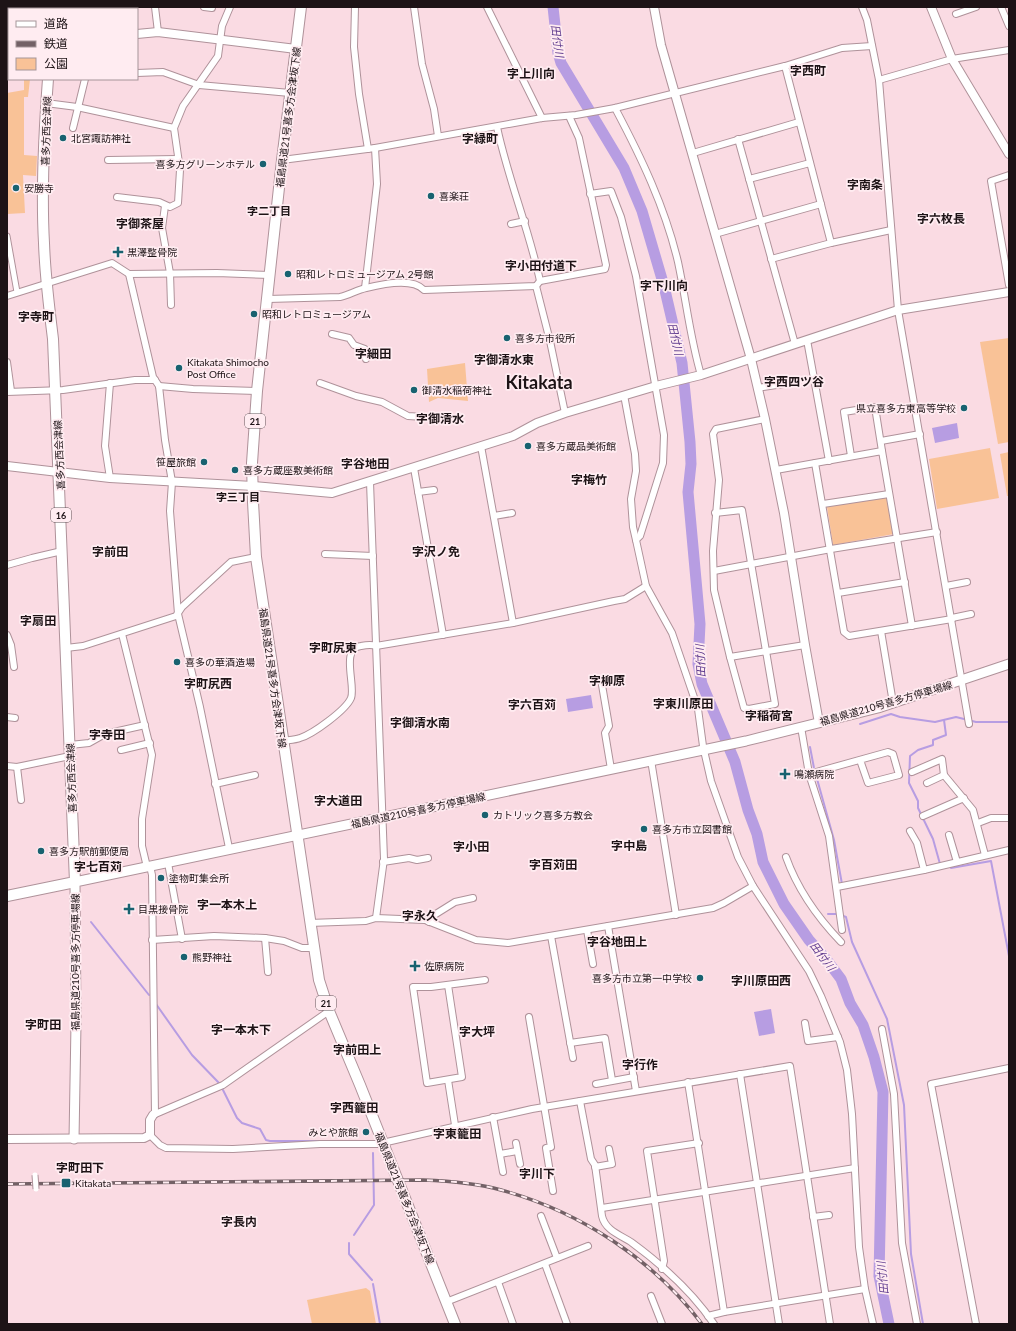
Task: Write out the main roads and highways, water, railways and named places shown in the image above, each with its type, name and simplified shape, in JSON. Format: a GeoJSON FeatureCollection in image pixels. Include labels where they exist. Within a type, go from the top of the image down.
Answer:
{"type":"FeatureCollection","features":[{"type":"Feature","properties":{"kind":"main road","name":"福島県道21号喜多方会津坂下線"},"geometry":{"type":"LineString","coordinates":[[301,7],[282,160],[257,391],[252,463],[256,557],[282,741],[319,980],[328,1011],[383,1142],[455,1324]]}},
{"type":"Feature","properties":{"kind":"main road","name":"喜多方西会津線"},"geometry":{"type":"LineString","coordinates":[[48,80],[43,215],[46,283],[53,339],[60,472],[75,882]]}},
{"type":"Feature","properties":{"kind":"main road","name":"福島県道210号喜多方停車場線"},"geometry":{"type":"LineString","coordinates":[[74,1140],[76,1024],[75,882],[168,863],[229,848],[746,741],[893,703],[1009,664]]}},
{"type":"Feature","properties":{"kind":"main road"},"geometry":{"type":"LineString","coordinates":[[7,896],[75,882]]}},
{"type":"Feature","properties":{"kind":"waterway","name":"田付川"},"geometry":{"type":"LineString","coordinates":[[553,7],[558,53],[561,63],[624,168],[642,211],[664,286],[682,363],[690,442],[691,464],[688,492],[700,624],[698,664],[702,684],[735,762],[748,810],[757,834],[763,862],[784,904],[809,940],[841,979],[850,1003],[863,1025],[874,1057],[883,1092],[879,1276],[889,1324]]}},
{"type":"Feature","properties":{"kind":"waterway"},"geometry":{"type":"LineString","coordinates":[[860,724],[891,714],[900,717],[935,722],[956,717],[976,722],[1009,722]]}},
{"type":"Feature","properties":{"kind":"waterway"},"geometry":{"type":"LineString","coordinates":[[940,864],[933,839],[918,808],[918,801],[909,783],[910,756],[918,750],[933,745],[933,740],[946,735],[944,720]]}},
{"type":"Feature","properties":{"kind":"waterway"},"geometry":{"type":"LineString","coordinates":[[810,747],[814,768],[834,840],[842,884]]}},
{"type":"Feature","properties":{"kind":"waterway"},"geometry":{"type":"LineString","coordinates":[[951,866],[951,868],[991,861],[1009,956]]}},
{"type":"Feature","properties":{"kind":"waterway"},"geometry":{"type":"LineString","coordinates":[[828,914],[838,914],[846,917],[852,942],[887,1019],[904,1105],[911,1254],[923,1324]]}},
{"type":"Feature","properties":{"kind":"waterway"},"geometry":{"type":"LineString","coordinates":[[91,922],[149,995]]}},
{"type":"Feature","properties":{"kind":"waterway"},"geometry":{"type":"LineString","coordinates":[[156,1004],[192,1055],[219,1083]]}},
{"type":"Feature","properties":{"kind":"waterway"},"geometry":{"type":"LineString","coordinates":[[223,1090],[237,1118],[242,1123],[260,1129],[266,1140],[372,1141]]}},
{"type":"Feature","properties":{"kind":"waterway"},"geometry":{"type":"LineString","coordinates":[[354,1235],[374,1205],[373,1153]]}},
{"type":"Feature","properties":{"kind":"waterway"},"geometry":{"type":"LineString","coordinates":[[349,1243],[349,1254],[372,1280]]}},
{"type":"Feature","properties":{"kind":"waterway"},"geometry":{"type":"LineString","coordinates":[[373,1284],[380,1324]]}},
{"type":"Feature","properties":{"kind":"railway"},"geometry":{"type":"LineString","coordinates":[[7,1184],[423,1180],[482,1186],[530,1199],[586,1224],[612,1240],[661,1279],[682,1300],[702,1324]]}},
{"type":"Feature","properties":{"kind":"place","name":"北宮諏訪神社"},"geometry":{"type":"Point","coordinates":[63,138]}},
{"type":"Feature","properties":{"kind":"place","name":"喜多方グリーンホテル"},"geometry":{"type":"Point","coordinates":[263,164]}},
{"type":"Feature","properties":{"kind":"place","name":"安勝寺"},"geometry":{"type":"Point","coordinates":[16,188]}},
{"type":"Feature","properties":{"kind":"place","name":"喜楽荘"},"geometry":{"type":"Point","coordinates":[431,196]}},
{"type":"Feature","properties":{"kind":"place","name":"黒澤整骨院"},"geometry":{"type":"Point","coordinates":[118,252]}},
{"type":"Feature","properties":{"kind":"place","name":"昭和レトロミュージアム 2号館"},"geometry":{"type":"Point","coordinates":[288,274]}},
{"type":"Feature","properties":{"kind":"place","name":"昭和レトロミュージアム"},"geometry":{"type":"Point","coordinates":[254,314]}},
{"type":"Feature","properties":{"kind":"place","name":"喜多方市役所"},"geometry":{"type":"Point","coordinates":[507,338]}},
{"type":"Feature","properties":{"kind":"place","name":"Kitakata Shimocho Post Office"},"geometry":{"type":"Point","coordinates":[179,368]}},
{"type":"Feature","properties":{"kind":"place","name":"御清水稲荷神社"},"geometry":{"type":"Point","coordinates":[414,390]}},
{"type":"Feature","properties":{"kind":"place","name":"県立喜多方東高等学校"},"geometry":{"type":"Point","coordinates":[964,408]}},
{"type":"Feature","properties":{"kind":"place","name":"喜多方蔵品美術館"},"geometry":{"type":"Point","coordinates":[528,446]}},
{"type":"Feature","properties":{"kind":"place","name":"笹屋旅館"},"geometry":{"type":"Point","coordinates":[204,462]}},
{"type":"Feature","properties":{"kind":"place","name":"喜多方蔵座敷美術館"},"geometry":{"type":"Point","coordinates":[235,470]}},
{"type":"Feature","properties":{"kind":"place","name":"喜多の華酒造場"},"geometry":{"type":"Point","coordinates":[177,662]}},
{"type":"Feature","properties":{"kind":"place","name":"鳴瀬病院"},"geometry":{"type":"Point","coordinates":[785,774]}},
{"type":"Feature","properties":{"kind":"place","name":"カトリック喜多方教会"},"geometry":{"type":"Point","coordinates":[485,815]}},
{"type":"Feature","properties":{"kind":"place","name":"喜多方市立図書館"},"geometry":{"type":"Point","coordinates":[644,829]}},
{"type":"Feature","properties":{"kind":"place","name":"喜多方駅前郵便局"},"geometry":{"type":"Point","coordinates":[41,851]}},
{"type":"Feature","properties":{"kind":"place","name":"塗物町集会所"},"geometry":{"type":"Point","coordinates":[161,878]}},
{"type":"Feature","properties":{"kind":"place","name":"目黒接骨院"},"geometry":{"type":"Point","coordinates":[129,909]}},
{"type":"Feature","properties":{"kind":"place","name":"熊野神社"},"geometry":{"type":"Point","coordinates":[184,957]}},
{"type":"Feature","properties":{"kind":"place","name":"佐原病院"},"geometry":{"type":"Point","coordinates":[415,966]}},
{"type":"Feature","properties":{"kind":"place","name":"喜多方市立第一中学校"},"geometry":{"type":"Point","coordinates":[700,978]}},
{"type":"Feature","properties":{"kind":"place","name":"みとや旅館"},"geometry":{"type":"Point","coordinates":[366,1132]}},
{"type":"Feature","properties":{"kind":"place","name":"Kitakata"},"geometry":{"type":"Point","coordinates":[66,1183]}},
{"type":"Feature","properties":{"kind":"district","name":"字西町"},"geometry":{"type":"Point","coordinates":[808,70]}},
{"type":"Feature","properties":{"kind":"district","name":"字上川向"},"geometry":{"type":"Point","coordinates":[531,73]}},
{"type":"Feature","properties":{"kind":"district","name":"字緑町"},"geometry":{"type":"Point","coordinates":[480,138]}},
{"type":"Feature","properties":{"kind":"district","name":"字南条"},"geometry":{"type":"Point","coordinates":[865,184]}},
{"type":"Feature","properties":{"kind":"district","name":"字二丁目"},"geometry":{"type":"Point","coordinates":[269,210]}},
{"type":"Feature","properties":{"kind":"district","name":"字六枚長"},"geometry":{"type":"Point","coordinates":[941,218]}},
{"type":"Feature","properties":{"kind":"district","name":"字御茶屋"},"geometry":{"type":"Point","coordinates":[140,223]}},
{"type":"Feature","properties":{"kind":"district","name":"字小田付道下"},"geometry":{"type":"Point","coordinates":[541,265]}},
{"type":"Feature","properties":{"kind":"district","name":"字下川向"},"geometry":{"type":"Point","coordinates":[664,285]}},
{"type":"Feature","properties":{"kind":"district","name":"字寺町"},"geometry":{"type":"Point","coordinates":[36,316]}},
{"type":"Feature","properties":{"kind":"district","name":"字細田"},"geometry":{"type":"Point","coordinates":[373,353]}},
{"type":"Feature","properties":{"kind":"district","name":"字御清水東"},"geometry":{"type":"Point","coordinates":[504,359]}},
{"type":"Feature","properties":{"kind":"district","name":"字西四ツ谷"},"geometry":{"type":"Point","coordinates":[794,381]}},
{"type":"Feature","properties":{"kind":"district","name":"Kitakata"},"geometry":{"type":"Point","coordinates":[539,382]}},
{"type":"Feature","properties":{"kind":"district","name":"字御清水"},"geometry":{"type":"Point","coordinates":[440,418]}},
{"type":"Feature","properties":{"kind":"district","name":"字谷地田"},"geometry":{"type":"Point","coordinates":[365,463]}},
{"type":"Feature","properties":{"kind":"district","name":"字梅竹"},"geometry":{"type":"Point","coordinates":[589,479]}},
{"type":"Feature","properties":{"kind":"district","name":"字三丁目"},"geometry":{"type":"Point","coordinates":[238,496]}},
{"type":"Feature","properties":{"kind":"district","name":"字前田"},"geometry":{"type":"Point","coordinates":[110,551]}},
{"type":"Feature","properties":{"kind":"district","name":"字沢ノ免"},"geometry":{"type":"Point","coordinates":[436,551]}},
{"type":"Feature","properties":{"kind":"district","name":"字扇田"},"geometry":{"type":"Point","coordinates":[38,620]}},
{"type":"Feature","properties":{"kind":"district","name":"字町尻東"},"geometry":{"type":"Point","coordinates":[333,647]}},
{"type":"Feature","properties":{"kind":"district","name":"字柳原"},"geometry":{"type":"Point","coordinates":[607,680]}},
{"type":"Feature","properties":{"kind":"district","name":"字町尻西"},"geometry":{"type":"Point","coordinates":[208,683]}},
{"type":"Feature","properties":{"kind":"district","name":"字東川原田"},"geometry":{"type":"Point","coordinates":[683,703]}},
{"type":"Feature","properties":{"kind":"district","name":"字六百苅"},"geometry":{"type":"Point","coordinates":[532,704]}},
{"type":"Feature","properties":{"kind":"district","name":"字稲荷宮"},"geometry":{"type":"Point","coordinates":[769,715]}},
{"type":"Feature","properties":{"kind":"district","name":"字御清水南"},"geometry":{"type":"Point","coordinates":[420,722]}},
{"type":"Feature","properties":{"kind":"district","name":"字寺田"},"geometry":{"type":"Point","coordinates":[107,734]}},
{"type":"Feature","properties":{"kind":"district","name":"字大道田"},"geometry":{"type":"Point","coordinates":[338,800]}},
{"type":"Feature","properties":{"kind":"district","name":"字中島"},"geometry":{"type":"Point","coordinates":[629,845]}},
{"type":"Feature","properties":{"kind":"district","name":"字小田"},"geometry":{"type":"Point","coordinates":[471,846]}},
{"type":"Feature","properties":{"kind":"district","name":"字百苅田"},"geometry":{"type":"Point","coordinates":[553,864]}},
{"type":"Feature","properties":{"kind":"district","name":"字七百苅"},"geometry":{"type":"Point","coordinates":[98,866]}},
{"type":"Feature","properties":{"kind":"district","name":"字一本木上"},"geometry":{"type":"Point","coordinates":[227,904]}},
{"type":"Feature","properties":{"kind":"district","name":"字永久"},"geometry":{"type":"Point","coordinates":[420,915]}},
{"type":"Feature","properties":{"kind":"district","name":"字谷地田上"},"geometry":{"type":"Point","coordinates":[617,941]}},
{"type":"Feature","properties":{"kind":"district","name":"字川原田西"},"geometry":{"type":"Point","coordinates":[761,980]}},
{"type":"Feature","properties":{"kind":"district","name":"字町田"},"geometry":{"type":"Point","coordinates":[43,1024]}},
{"type":"Feature","properties":{"kind":"district","name":"字一本木下"},"geometry":{"type":"Point","coordinates":[241,1029]}},
{"type":"Feature","properties":{"kind":"district","name":"字大坪"},"geometry":{"type":"Point","coordinates":[477,1031]}},
{"type":"Feature","properties":{"kind":"district","name":"字前田上"},"geometry":{"type":"Point","coordinates":[357,1049]}},
{"type":"Feature","properties":{"kind":"district","name":"字行作"},"geometry":{"type":"Point","coordinates":[640,1064]}},
{"type":"Feature","properties":{"kind":"district","name":"字西籠田"},"geometry":{"type":"Point","coordinates":[354,1107]}},
{"type":"Feature","properties":{"kind":"district","name":"字東籠田"},"geometry":{"type":"Point","coordinates":[457,1133]}},
{"type":"Feature","properties":{"kind":"district","name":"字町田下"},"geometry":{"type":"Point","coordinates":[80,1167]}},
{"type":"Feature","properties":{"kind":"district","name":"字川下"},"geometry":{"type":"Point","coordinates":[537,1173]}},
{"type":"Feature","properties":{"kind":"district","name":"字長内"},"geometry":{"type":"Point","coordinates":[239,1221]}}]}
